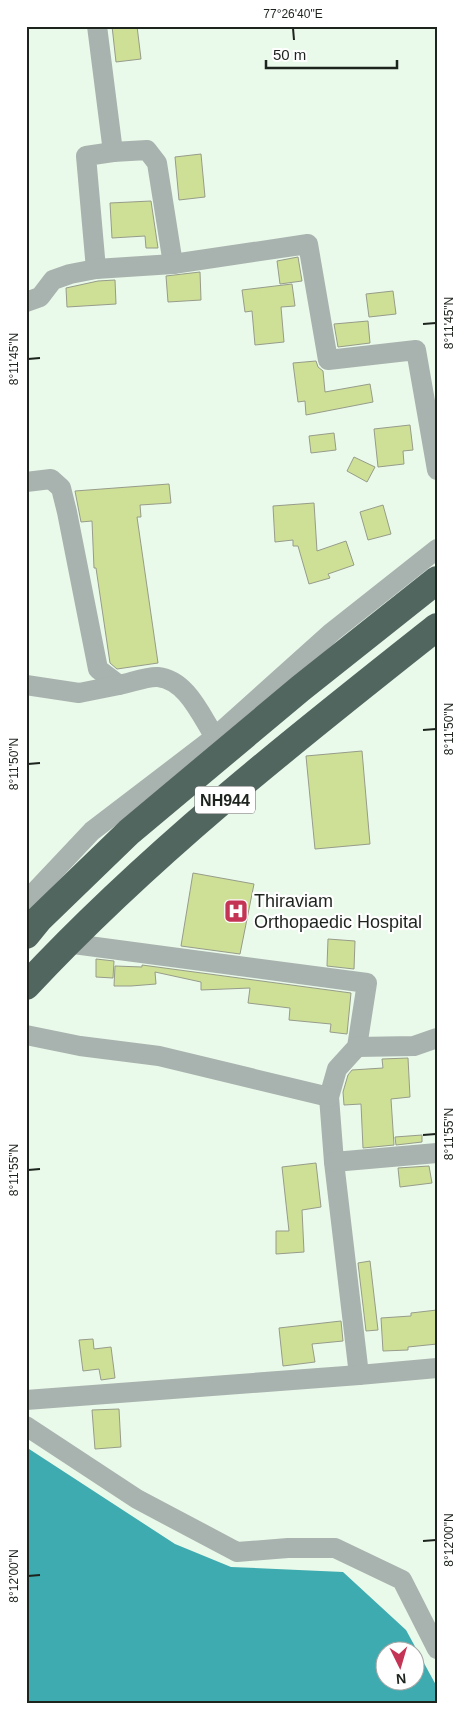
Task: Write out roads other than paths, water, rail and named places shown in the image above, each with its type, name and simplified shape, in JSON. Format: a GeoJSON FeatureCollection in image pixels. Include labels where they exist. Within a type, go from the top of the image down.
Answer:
{"type":"FeatureCollection","features":[{"type":"Feature","properties":{"kind":"highway","name":"NH944"},"geometry":{"type":"LineString","coordinates":[[26,935],[39,919],[129,832],[301,688],[437,580]]}},
{"type":"Feature","properties":{"kind":"highway","name":"NH944"},"geometry":{"type":"LineString","coordinates":[[26,986],[66,943],[154,860],[324,716],[437,628]]}},
{"type":"Feature","properties":{"kind":"street"},"geometry":{"type":"LineString","coordinates":[[97,26],[113,152]]}},
{"type":"Feature","properties":{"kind":"street"},"geometry":{"type":"LineString","coordinates":[[96,269],[86,156],[113,152],[147,150],[157,163],[174,264]]}},
{"type":"Feature","properties":{"kind":"street"},"geometry":{"type":"LineString","coordinates":[[26,302],[40,297],[53,280],[70,274],[96,269],[174,264],[308,244],[328,360],[416,350],[437,470]]}},
{"type":"Feature","properties":{"kind":"street"},"geometry":{"type":"LineString","coordinates":[[26,482],[51,480],[61,488],[98,669],[120,685]]}},
{"type":"Feature","properties":{"kind":"street"},"geometry":{"type":"LineString","coordinates":[[26,901],[92,831],[215,737],[332,632],[437,550]]}},
{"type":"Feature","properties":{"kind":"street"},"geometry":{"type":"LineString","coordinates":[[26,685],[79,693],[157,677],[172,682],[185,691],[215,737]]}},
{"type":"Feature","properties":{"kind":"street"},"geometry":{"type":"LineString","coordinates":[[66,943],[367,983],[357,1047],[337,1069],[329,1098],[334,1162],[360,1376]]}},
{"type":"Feature","properties":{"kind":"street"},"geometry":{"type":"LineString","coordinates":[[26,1035],[80,1046],[160,1056],[329,1098]]}},
{"type":"Feature","properties":{"kind":"street"},"geometry":{"type":"LineString","coordinates":[[357,1047],[414,1046],[437,1038]]}},
{"type":"Feature","properties":{"kind":"street"},"geometry":{"type":"LineString","coordinates":[[334,1162],[437,1153]]}},
{"type":"Feature","properties":{"kind":"street"},"geometry":{"type":"LineString","coordinates":[[26,1400],[360,1376],[437,1368]]}},
{"type":"Feature","properties":{"kind":"street"},"geometry":{"type":"LineString","coordinates":[[26,1426],[137,1499],[237,1552],[288,1548],[335,1548],[402,1580],[437,1649]]}},
{"type":"Feature","properties":{"kind":"water"},"geometry":{"type":"Polygon","coordinates":[[[26,1447],[175,1544],[231,1567],[343,1572],[406,1630],[413,1642],[376,1642],[376,1692],[426,1692],[426,1667],[437,1687],[437,1703],[26,1703],[26,1447]]]}},
{"type":"Feature","properties":{"kind":"place","name":"Thiraviam Orthopaedic Hospital"},"geometry":{"type":"Point","coordinates":[236,911]}}]}
